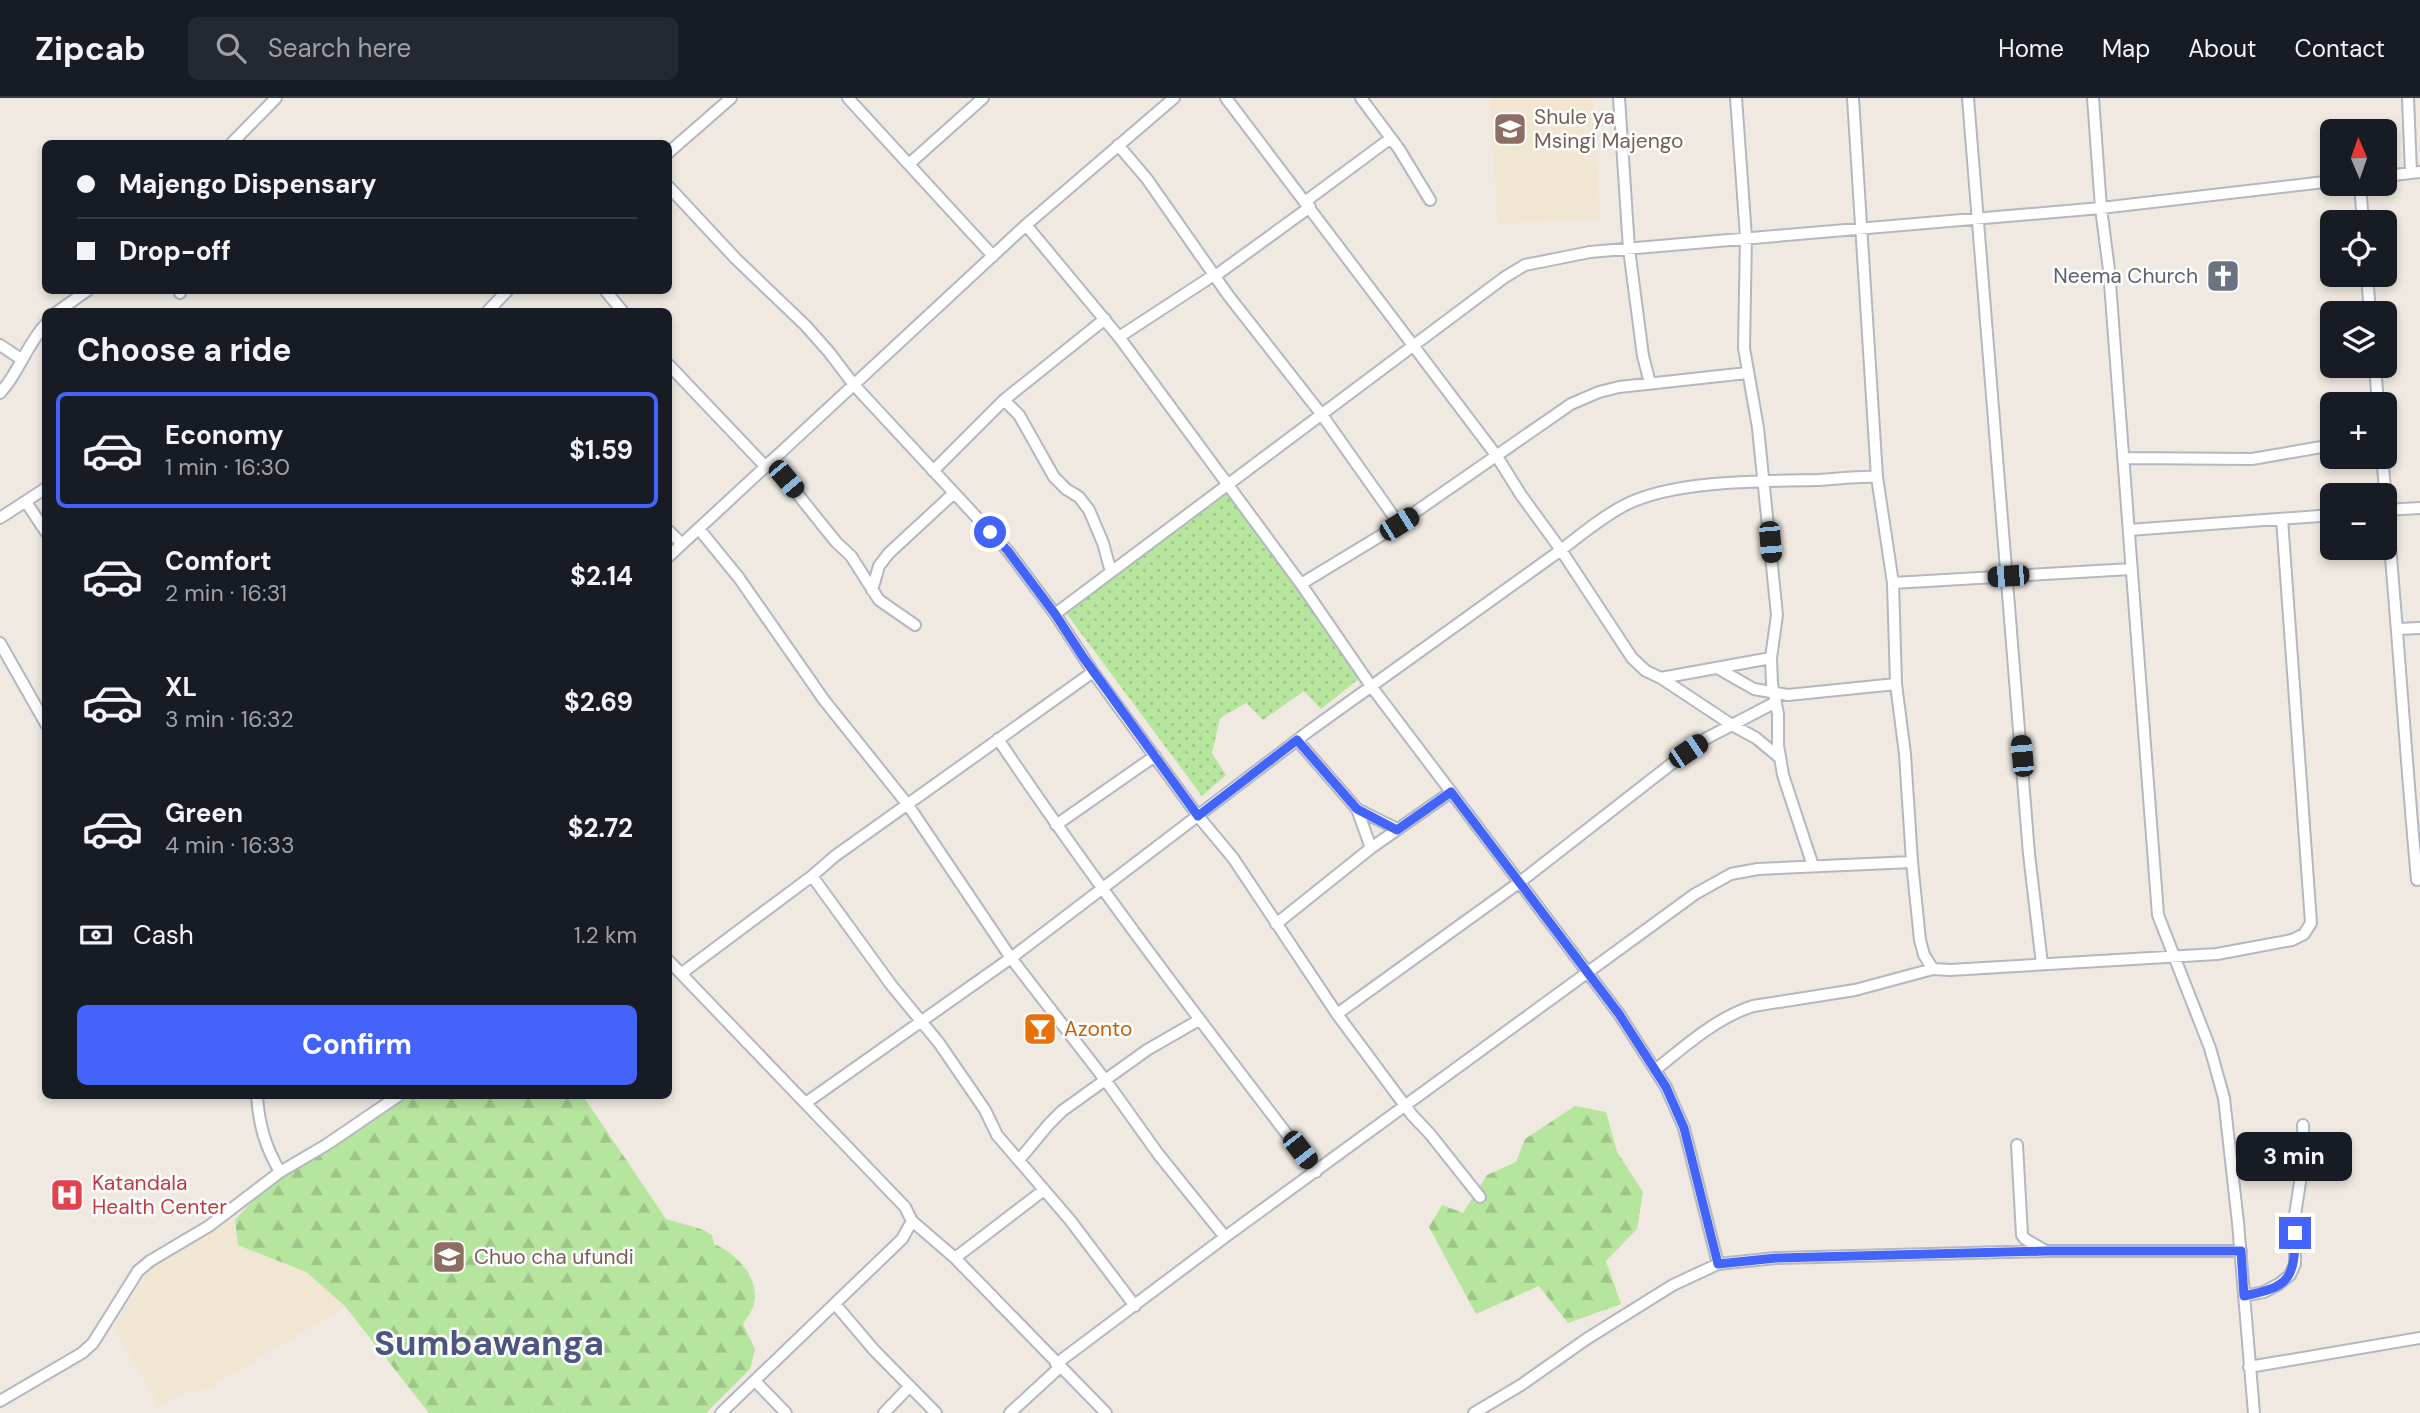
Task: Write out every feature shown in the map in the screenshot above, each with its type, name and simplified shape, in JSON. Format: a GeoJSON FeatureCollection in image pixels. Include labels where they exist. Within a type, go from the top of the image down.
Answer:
{"type":"FeatureCollection","features":[{"type":"Feature","properties":{"kind":"street"},"geometry":{"type":"LineString","coordinates":[[235,140],[276,98]]}},
{"type":"Feature","properties":{"kind":"street"},"geometry":{"type":"LineString","coordinates":[[672,150],[731,98]]}},
{"type":"Feature","properties":{"kind":"street"},"geometry":{"type":"LineString","coordinates":[[848,98],[993,256]]}},
{"type":"Feature","properties":{"kind":"street"},"geometry":{"type":"LineString","coordinates":[[909,163],[983,98]]}},
{"type":"Feature","properties":{"kind":"street"},"geometry":{"type":"LineString","coordinates":[[672,553],[1026,225],[1174,98]]}},
{"type":"Feature","properties":{"kind":"street"},"geometry":{"type":"LineString","coordinates":[[1226,98],[1496,455],[1632,658],[1646,671],[1756,738],[1780,758]]}},
{"type":"Feature","properties":{"kind":"street"},"geometry":{"type":"LineString","coordinates":[[1361,98],[1391,138],[1430,200]]}},
{"type":"Feature","properties":{"kind":"street"},"geometry":{"type":"LineString","coordinates":[[1619,98],[1629,249],[1643,356],[1650,383]]}},
{"type":"Feature","properties":{"kind":"street"},"geometry":{"type":"LineString","coordinates":[[1736,98],[1746,237],[1744,348],[1758,428],[1777,615],[1771,658],[1780,758],[1813,866]]}},
{"type":"Feature","properties":{"kind":"street"},"geometry":{"type":"LineString","coordinates":[[1853,98],[1877,477],[1893,583],[1896,684],[1905,754],[1912,862],[1920,940],[1924,955],[1933,968]]}},
{"type":"Feature","properties":{"kind":"street"},"geometry":{"type":"LineString","coordinates":[[1968,98],[2029,854],[2042,964]]}},
{"type":"Feature","properties":{"kind":"street"},"geometry":{"type":"LineString","coordinates":[[2093,98],[2124,458],[2158,915],[2210,1048],[2224,1098],[2241,1251],[2254,1413]]}},
{"type":"Feature","properties":{"kind":"street"},"geometry":{"type":"LineString","coordinates":[[2398,175],[2416,173],[2408,98]]}},
{"type":"Feature","properties":{"kind":"street"},"geometry":{"type":"LineString","coordinates":[[1119,337],[1215,276],[1391,138]]}},
{"type":"Feature","properties":{"kind":"street"},"geometry":{"type":"LineString","coordinates":[[1118,145],[1147,179],[1215,276],[1322,415],[1399,524]]}},
{"type":"Feature","properties":{"kind":"street"},"geometry":{"type":"LineString","coordinates":[[1055,614],[1505,277],[1525,265],[1590,252],[2101,208],[2320,183]]}},
{"type":"Feature","properties":{"kind":"street"},"geometry":{"type":"LineString","coordinates":[[672,190],[736,259],[805,325],[854,385],[1008,551],[1198,816],[1233,858],[1337,1014],[1405,1105],[1480,1197]]}},
{"type":"Feature","properties":{"kind":"street"},"geometry":{"type":"LineString","coordinates":[[1026,225],[1119,337],[1301,584],[1371,686],[1619,1014],[1670,1095],[1684,1128],[1718,1264]]}},
{"type":"Feature","properties":{"kind":"street"},"geometry":{"type":"LineString","coordinates":[[63,308],[82,294]]}},
{"type":"Feature","properties":{"kind":"street"},"geometry":{"type":"LineString","coordinates":[[492,308],[504,294]]}},
{"type":"Feature","properties":{"kind":"street"},"geometry":{"type":"LineString","coordinates":[[608,294],[620,308]]}},
{"type":"Feature","properties":{"kind":"street"},"geometry":{"type":"LineString","coordinates":[[933,471],[1004,400],[1105,319]]}},
{"type":"Feature","properties":{"kind":"street"},"geometry":{"type":"LineString","coordinates":[[0,393],[10,382],[21,359],[42,330]]}},
{"type":"Feature","properties":{"kind":"street"},"geometry":{"type":"LineString","coordinates":[[0,345],[21,359]]}},
{"type":"Feature","properties":{"kind":"street"},"geometry":{"type":"LineString","coordinates":[[672,368],[768,463],[851,556],[879,600],[915,625]]}},
{"type":"Feature","properties":{"kind":"street"},"geometry":{"type":"LineString","coordinates":[[1301,584],[1399,524],[1571,404],[1599,392],[1650,383],[1747,373]]}},
{"type":"Feature","properties":{"kind":"street"},"geometry":{"type":"LineString","coordinates":[[1004,400],[1019,415],[1054,477],[1079,497],[1089,510],[1103,543],[1111,572]]}},
{"type":"Feature","properties":{"kind":"street"},"geometry":{"type":"LineString","coordinates":[[2124,458],[2252,459],[2320,447]]}},
{"type":"Feature","properties":{"kind":"street"},"geometry":{"type":"LineString","coordinates":[[807,1102],[1011,958],[1371,686],[1599,521],[1628,504],[1653,494],[1675,490],[1763,481],[1877,477]]}},
{"type":"Feature","properties":{"kind":"street"},"geometry":{"type":"LineString","coordinates":[[0,518],[42,491]]}},
{"type":"Feature","properties":{"kind":"street"},"geometry":{"type":"LineString","coordinates":[[872,590],[879,566],[889,554],[954,493]]}},
{"type":"Feature","properties":{"kind":"street"},"geometry":{"type":"LineString","coordinates":[[26,502],[42,526]]}},
{"type":"Feature","properties":{"kind":"street"},"geometry":{"type":"LineString","coordinates":[[2397,509],[2420,508]]}},
{"type":"Feature","properties":{"kind":"street"},"geometry":{"type":"LineString","coordinates":[[2129,530],[2320,516]]}},
{"type":"Feature","properties":{"kind":"street"},"geometry":{"type":"LineString","coordinates":[[1655,1070],[1718,1023],[1741,1010],[1855,990],[1933,968],[1950,970],[2217,954],[2292,940],[2304,934],[2311,923],[2282,519]]}},
{"type":"Feature","properties":{"kind":"street"},"geometry":{"type":"LineString","coordinates":[[699,528],[747,589],[824,700],[908,805],[1011,958],[1159,1155],[1225,1237]]}},
{"type":"Feature","properties":{"kind":"street"},"geometry":{"type":"LineString","coordinates":[[672,534],[682,544]]}},
{"type":"Feature","properties":{"kind":"street"},"geometry":{"type":"LineString","coordinates":[[2391,560],[2417,880]]}},
{"type":"Feature","properties":{"kind":"street"},"geometry":{"type":"LineString","coordinates":[[1893,583],[2131,569]]}},
{"type":"Feature","properties":{"kind":"street"},"geometry":{"type":"LineString","coordinates":[[2398,629],[2420,628]]}},
{"type":"Feature","properties":{"kind":"street"},"geometry":{"type":"LineString","coordinates":[[0,643],[42,717]]}},
{"type":"Feature","properties":{"kind":"street"},"geometry":{"type":"LineString","coordinates":[[1661,678],[1771,658]]}},
{"type":"Feature","properties":{"kind":"street"},"geometry":{"type":"LineString","coordinates":[[1719,668],[1775,698]]}},
{"type":"Feature","properties":{"kind":"street"},"geometry":{"type":"LineString","coordinates":[[682,973],[835,856],[1093,672]]}},
{"type":"Feature","properties":{"kind":"street"},"geometry":{"type":"LineString","coordinates":[[1337,1014],[1520,881],[1705,739],[1775,698],[1896,684]]}},
{"type":"Feature","properties":{"kind":"street"},"geometry":{"type":"LineString","coordinates":[[998,739],[1102,888],[1316,1172]]}},
{"type":"Feature","properties":{"kind":"street"},"geometry":{"type":"LineString","coordinates":[[1297,740],[1357,809],[1371,848]]}},
{"type":"Feature","properties":{"kind":"street"},"geometry":{"type":"LineString","coordinates":[[1056,825],[1155,756]]}},
{"type":"Feature","properties":{"kind":"street"},"geometry":{"type":"LineString","coordinates":[[1276,924],[1371,848],[1451,792]]}},
{"type":"Feature","properties":{"kind":"street"},"geometry":{"type":"LineString","coordinates":[[1357,809],[1397,830]]}},
{"type":"Feature","properties":{"kind":"street"},"geometry":{"type":"LineString","coordinates":[[1010,1413],[1058,1366],[1225,1237],[1695,894],[1731,874],[1758,869],[1912,862]]}},
{"type":"Feature","properties":{"kind":"street"},"geometry":{"type":"LineString","coordinates":[[812,876],[921,1023],[939,1043],[985,1110],[997,1135],[1135,1306]]}},
{"type":"Feature","properties":{"kind":"street"},"geometry":{"type":"LineString","coordinates":[[672,964],[905,1207],[912,1222],[955,1258],[1106,1413]]}},
{"type":"Feature","properties":{"kind":"street"},"geometry":{"type":"LineString","coordinates":[[1019,1160],[1062,1111],[1147,1050],[1199,1020]]}},
{"type":"Feature","properties":{"kind":"street"},"geometry":{"type":"LineString","coordinates":[[257,1099],[265,1145],[280,1172]]}},
{"type":"Feature","properties":{"kind":"street"},"geometry":{"type":"LineString","coordinates":[[0,1401],[82,1353],[93,1343],[138,1272],[160,1254],[209,1226],[280,1172],[326,1145],[394,1099]]}},
{"type":"Feature","properties":{"kind":"street"},"geometry":{"type":"LineString","coordinates":[[2244,1296],[2264,1292],[2279,1284],[2290,1275],[2295,1264],[2295,1215],[2304,1156],[2303,1125]]}},
{"type":"Feature","properties":{"kind":"street"},"geometry":{"type":"LineString","coordinates":[[2017,1145],[2022,1235],[2047,1251]]}},
{"type":"Feature","properties":{"kind":"street"},"geometry":{"type":"LineString","coordinates":[[955,1258],[1044,1190]]}},
{"type":"Feature","properties":{"kind":"street"},"geometry":{"type":"LineString","coordinates":[[721,1413],[902,1238],[912,1222]]}},
{"type":"Feature","properties":{"kind":"street"},"geometry":{"type":"LineString","coordinates":[[1474,1413],[1660,1293],[1718,1264],[1776,1258],[2047,1251],[2241,1251]]}},
{"type":"Feature","properties":{"kind":"street"},"geometry":{"type":"LineString","coordinates":[[835,1304],[936,1413]]}},
{"type":"Feature","properties":{"kind":"street"},"geometry":{"type":"LineString","coordinates":[[2249,1367],[2420,1338]]}},
{"type":"Feature","properties":{"kind":"street"},"geometry":{"type":"LineString","coordinates":[[755,1381],[786,1413]]}},
{"type":"Feature","properties":{"kind":"street"},"geometry":{"type":"LineString","coordinates":[[884,1413],[910,1386]]}},
{"type":"Feature","properties":{"kind":"shaded area"},"geometry":{"type":"Polygon","coordinates":[[[1490,98],[1593,98],[1600,218],[1498,224],[1490,98]]]}},
{"type":"Feature","properties":{"kind":"shaded area","name":"Chuo cha ufundi"},"geometry":{"type":"Polygon","coordinates":[[[400,1099],[585,1099],[666,1219],[712,1235],[714,1244],[732,1252],[749,1272],[755,1294],[754,1308],[743,1324],[755,1349],[750,1369],[706,1413],[429,1413],[345,1307],[201,1392],[188,1390],[160,1407],[114,1328],[151,1265],[187,1241],[197,1239],[235,1220],[263,1190],[400,1099]]]}},
{"type":"Feature","properties":{"kind":"green space"},"geometry":{"type":"Polygon","coordinates":[[[1231,491],[1365,674],[1321,709],[1304,691],[1263,720],[1246,703],[1220,718],[1212,753],[1226,775],[1202,796],[1066,613],[1231,491]]]}},
{"type":"Feature","properties":{"kind":"green space","name":"Chuo cha ufundi"},"geometry":{"type":"Polygon","coordinates":[[[400,1099],[585,1099],[666,1219],[712,1235],[714,1244],[738,1260],[750,1276],[755,1294],[754,1304],[743,1324],[755,1349],[750,1369],[706,1413],[429,1413],[345,1306],[306,1272],[238,1245],[235,1220],[263,1190],[400,1099]]]}},
{"type":"Feature","properties":{"kind":"green space"},"geometry":{"type":"Polygon","coordinates":[[[1575,1106],[1606,1112],[1617,1152],[1643,1192],[1637,1229],[1606,1261],[1621,1304],[1568,1323],[1539,1286],[1476,1314],[1429,1227],[1442,1205],[1463,1213],[1487,1175],[1516,1162],[1525,1139],[1575,1106]]]}},
{"type":"Feature","properties":{"kind":"place","name":"Shule ya Msingi Majengo"},"geometry":{"type":"Point","coordinates":[1510,129]}},
{"type":"Feature","properties":{"kind":"place","name":"Neema Church"},"geometry":{"type":"Point","coordinates":[2223,276]}},
{"type":"Feature","properties":{"kind":"place","name":"Azonto"},"geometry":{"type":"Point","coordinates":[1040,1029]}},
{"type":"Feature","properties":{"kind":"place","name":"Katandala Health Center"},"geometry":{"type":"Point","coordinates":[67,1195]}},
{"type":"Feature","properties":{"kind":"place","name":"Chuo cha ufundi"},"geometry":{"type":"Point","coordinates":[449,1257]}},
{"type":"Feature","properties":{"kind":"district","name":"Sumbawanga"},"geometry":{"type":"Point","coordinates":[489,1343]}},
{"type":"Feature","properties":{"kind":"route"},"geometry":{"type":"LineString","coordinates":[[990,532],[1008,551],[1055,614],[1072,643],[1198,816],[1297,740],[1357,809],[1397,830],[1451,792],[1619,1014],[1666,1087],[1684,1128],[1718,1264],[1776,1258],[2047,1251],[2241,1251],[2244,1296],[2264,1292],[2290,1275],[2295,1264],[2295,1233]]}}]}
